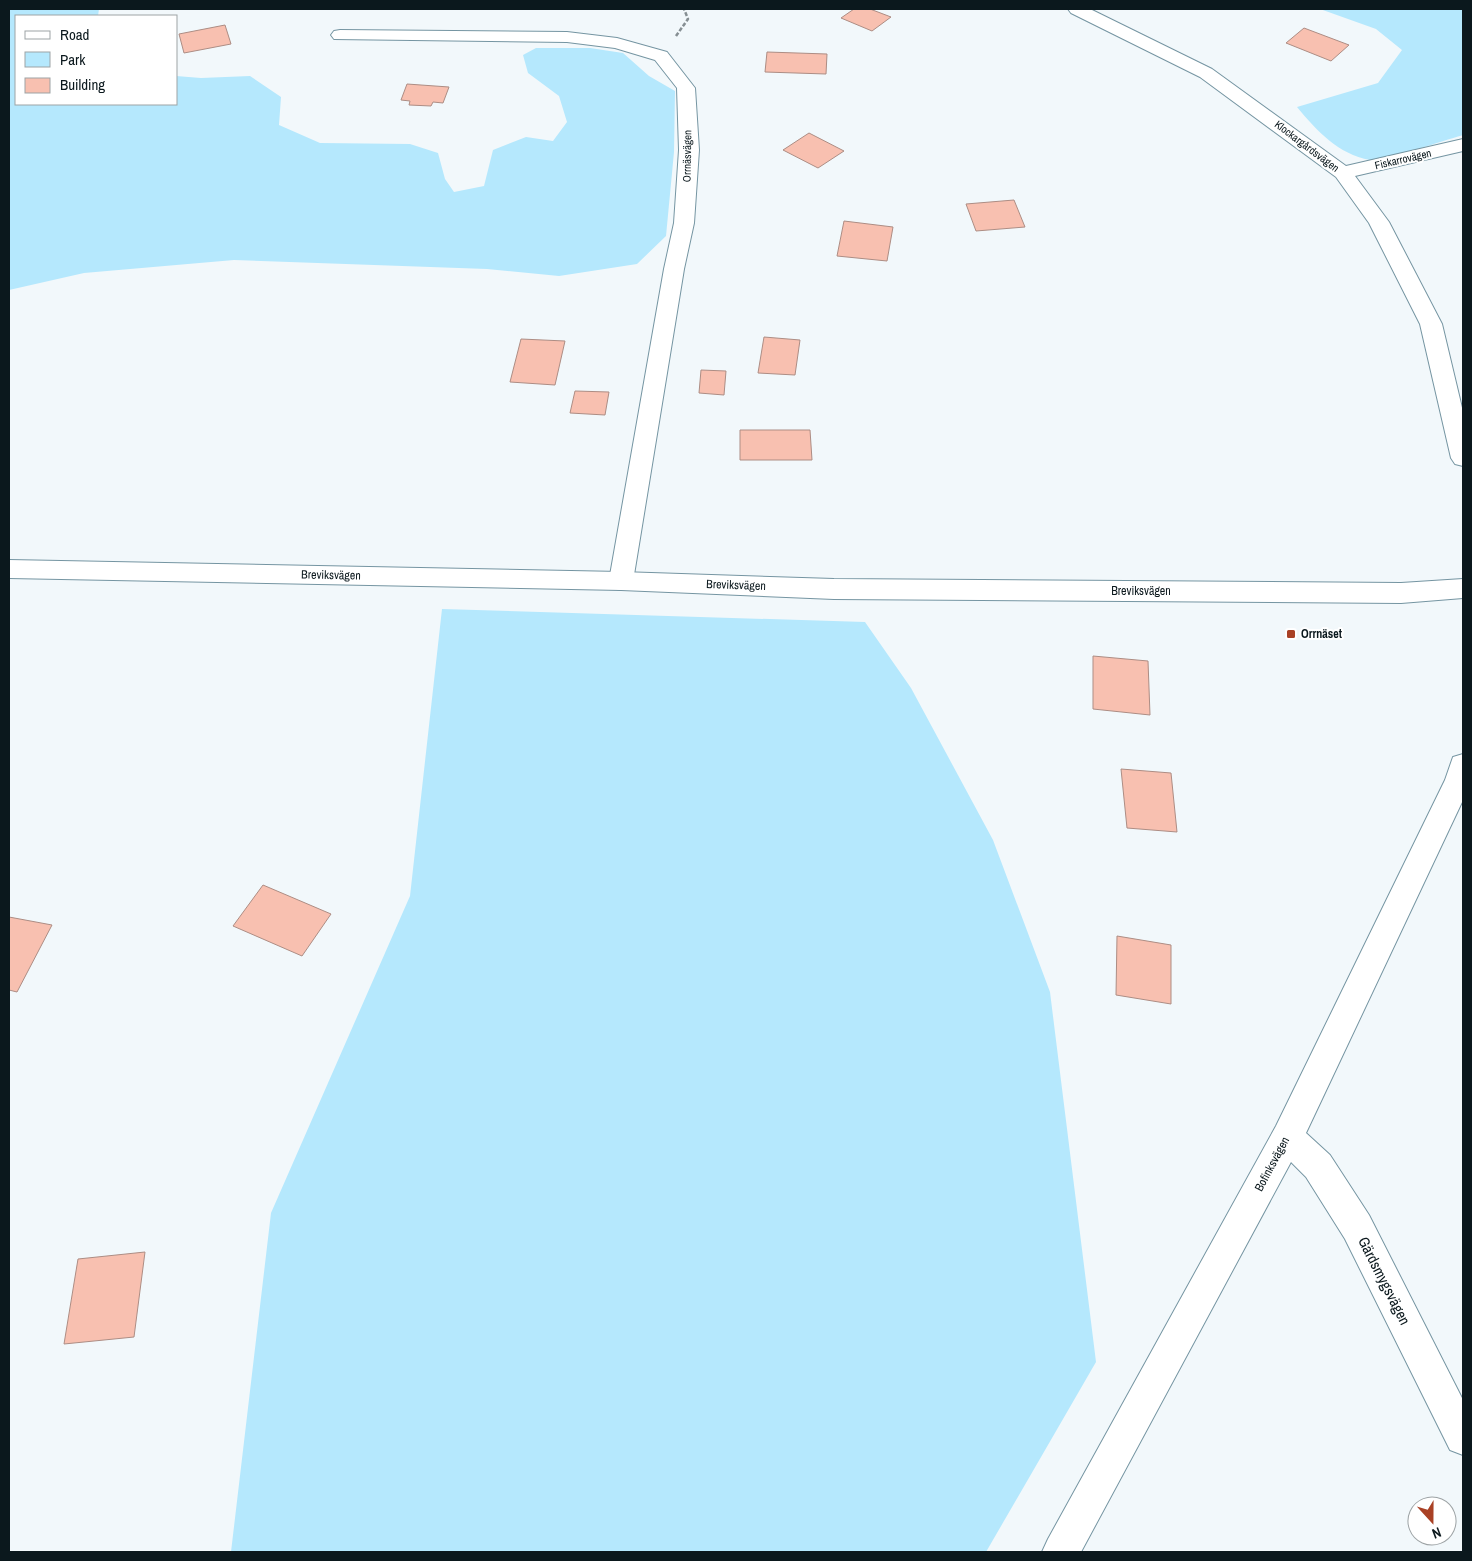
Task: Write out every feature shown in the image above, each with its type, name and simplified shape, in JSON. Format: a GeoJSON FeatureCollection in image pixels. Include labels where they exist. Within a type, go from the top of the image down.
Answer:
{"type":"FeatureCollection","features":[{"type":"Feature","properties":{"kind":"street","name":"Klockargårdsvägen"},"geometry":{"type":"LineString","coordinates":[[1077,9],[1206,73],[1343,173],[1380,222],[1431,324],[1463,458]]}},
{"type":"Feature","properties":{"kind":"street","name":"Orrnäsvägen"},"geometry":{"type":"LineString","coordinates":[[340,35],[567,37],[617,43],[661,56],[686,88],[689,150],[684,223],[674,269],[621,581]]}},
{"type":"Feature","properties":{"kind":"street","name":"Fiskarrovägen"},"geometry":{"type":"LineString","coordinates":[[1343,173],[1463,145]]}},
{"type":"Feature","properties":{"kind":"street","name":"Breviksvägen"},"geometry":{"type":"LineString","coordinates":[[9,569],[621,581],[844,590],[1401,593],[1463,589]]}},
{"type":"Feature","properties":{"kind":"street","name":"Bofinksvägen"},"geometry":{"type":"LineString","coordinates":[[1061,1552],[1286,1137],[1459,780],[1463,765]]}},
{"type":"Feature","properties":{"kind":"street","name":"Gärdsmygsvägen"},"geometry":{"type":"LineString","coordinates":[[1286,1137],[1318,1166],[1357,1226],[1463,1437]]}},
{"type":"Feature","properties":{"kind":"green space"},"geometry":{"type":"Polygon","coordinates":[[[9,9],[99,9],[98,15],[15,15],[15,105],[178,105],[178,76],[201,78],[250,76],[281,97],[279,125],[320,143],[410,144],[438,153],[445,179],[454,192],[484,186],[493,150],[526,137],[553,141],[567,122],[559,96],[528,73],[523,55],[536,48],[590,48],[623,53],[649,76],[675,91],[674,152],[666,236],[637,264],[559,276],[487,269],[234,260],[84,273],[9,290],[9,9]]]}},
{"type":"Feature","properties":{"kind":"green space"},"geometry":{"type":"Polygon","coordinates":[[[1320,9],[1463,9],[1463,135],[1400,154],[1370,160],[1348,153],[1320,133],[1297,107],[1378,83],[1402,50],[1376,29],[1320,9]]]}},
{"type":"Feature","properties":{"kind":"green space"},"geometry":{"type":"Polygon","coordinates":[[[442,609],[865,622],[911,688],[993,840],[1050,992],[1096,1362],[986,1552],[231,1552],[271,1213],[410,896],[442,609]]]}},
{"type":"Feature","properties":{"kind":"building"},"geometry":{"type":"Polygon","coordinates":[[[854,9],[870,9],[891,17],[872,31],[841,18],[854,9]]]}},
{"type":"Feature","properties":{"kind":"building"},"geometry":{"type":"Polygon","coordinates":[[[225,25],[231,44],[184,53],[179,34],[225,25]]]}},
{"type":"Feature","properties":{"kind":"building"},"geometry":{"type":"Polygon","coordinates":[[[1304,28],[1349,45],[1331,61],[1286,43],[1304,28]]]}},
{"type":"Feature","properties":{"kind":"building"},"geometry":{"type":"Polygon","coordinates":[[[767,52],[827,54],[826,74],[765,72],[767,52]]]}},
{"type":"Feature","properties":{"kind":"building"},"geometry":{"type":"Polygon","coordinates":[[[407,84],[449,87],[443,103],[433,102],[431,106],[409,105],[410,101],[401,100],[407,84]]]}},
{"type":"Feature","properties":{"kind":"building"},"geometry":{"type":"Polygon","coordinates":[[[809,133],[844,151],[818,168],[783,150],[809,133]]]}},
{"type":"Feature","properties":{"kind":"building"},"geometry":{"type":"Polygon","coordinates":[[[1014,200],[1025,227],[976,231],[966,204],[1014,200]]]}},
{"type":"Feature","properties":{"kind":"building"},"geometry":{"type":"Polygon","coordinates":[[[844,221],[893,227],[887,261],[837,256],[844,221]]]}},
{"type":"Feature","properties":{"kind":"building"},"geometry":{"type":"Polygon","coordinates":[[[764,337],[800,340],[795,375],[758,373],[764,337]]]}},
{"type":"Feature","properties":{"kind":"building"},"geometry":{"type":"Polygon","coordinates":[[[521,339],[565,341],[555,385],[510,382],[521,339]]]}},
{"type":"Feature","properties":{"kind":"building"},"geometry":{"type":"Polygon","coordinates":[[[701,370],[726,371],[724,395],[699,393],[701,370]]]}},
{"type":"Feature","properties":{"kind":"building"},"geometry":{"type":"Polygon","coordinates":[[[575,391],[609,392],[605,415],[570,413],[575,391]]]}},
{"type":"Feature","properties":{"kind":"building"},"geometry":{"type":"Polygon","coordinates":[[[740,430],[810,430],[812,460],[740,460],[740,430]]]}},
{"type":"Feature","properties":{"kind":"building"},"geometry":{"type":"Polygon","coordinates":[[[1093,656],[1148,661],[1150,715],[1093,709],[1093,656]]]}},
{"type":"Feature","properties":{"kind":"building"},"geometry":{"type":"Polygon","coordinates":[[[1121,769],[1171,773],[1177,832],[1127,828],[1121,769]]]}},
{"type":"Feature","properties":{"kind":"building"},"geometry":{"type":"Polygon","coordinates":[[[263,885],[331,914],[302,956],[233,926],[263,885]]]}},
{"type":"Feature","properties":{"kind":"building"},"geometry":{"type":"Polygon","coordinates":[[[9,917],[52,925],[17,992],[9,990],[9,917]]]}},
{"type":"Feature","properties":{"kind":"building"},"geometry":{"type":"Polygon","coordinates":[[[1117,936],[1171,945],[1171,1004],[1116,995],[1117,936]]]}},
{"type":"Feature","properties":{"kind":"building"},"geometry":{"type":"Polygon","coordinates":[[[145,1252],[134,1337],[64,1344],[78,1259],[145,1252]]]}},
{"type":"Feature","properties":{"kind":"place","name":"Orrnäset"},"geometry":{"type":"Point","coordinates":[1291,634]}}]}
